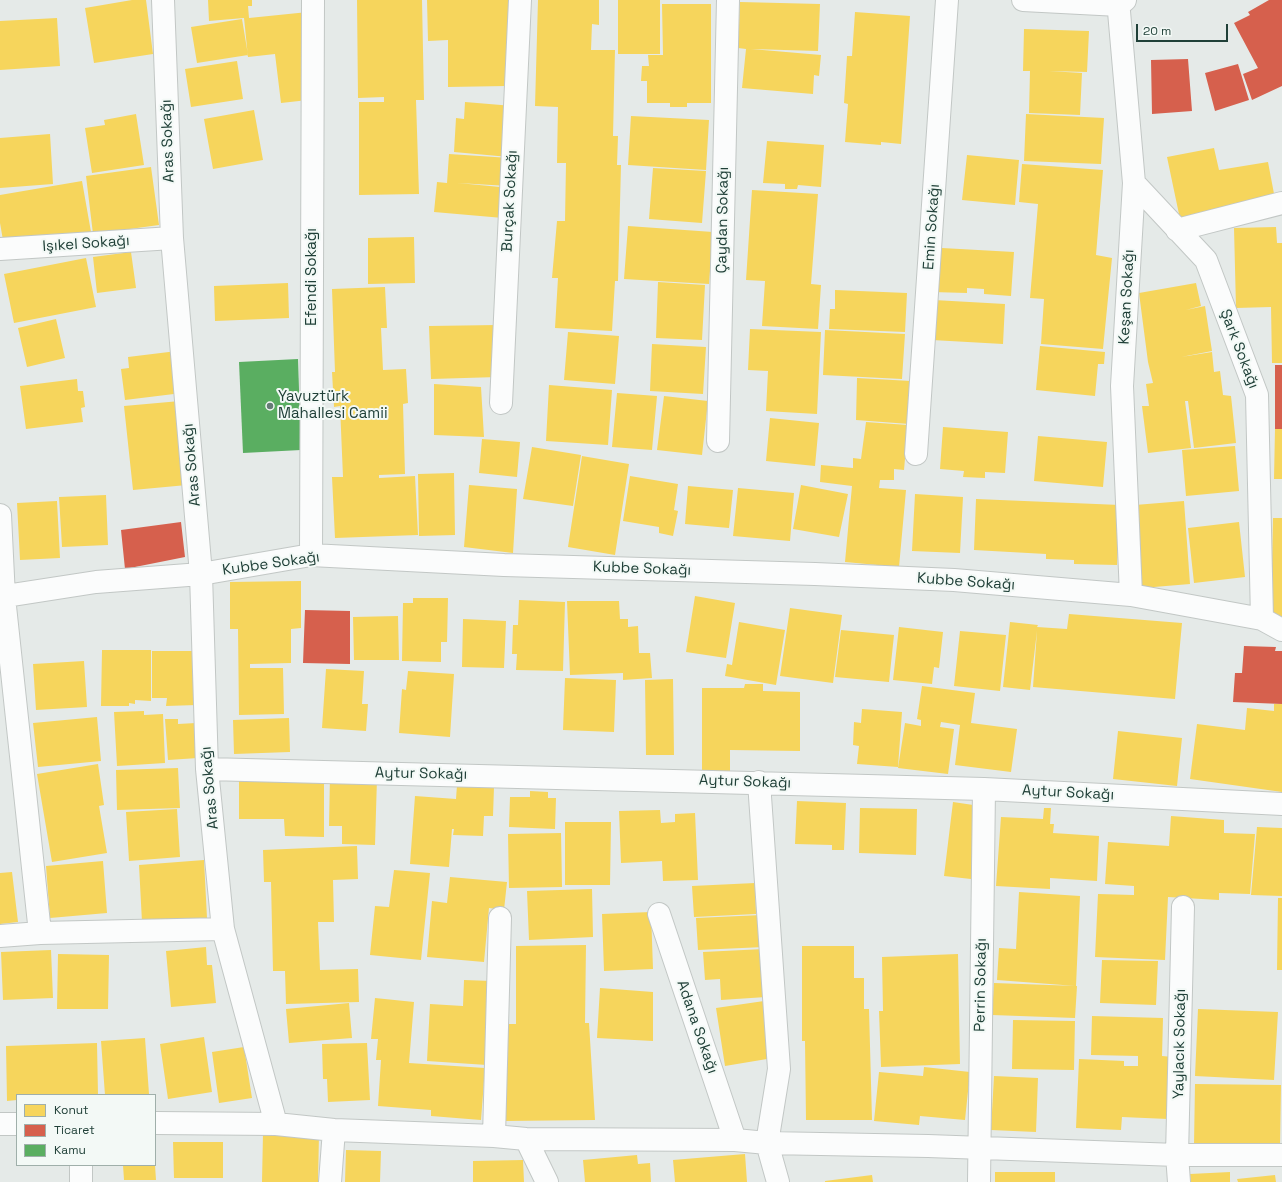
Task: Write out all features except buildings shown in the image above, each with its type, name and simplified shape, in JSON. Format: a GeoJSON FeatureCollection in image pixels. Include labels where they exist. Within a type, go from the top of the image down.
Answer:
{"type":"FeatureCollection","features":[{"type":"Feature","properties":{"kind":"street","name":"Aras Sokağı"},"geometry":{"type":"LineString","coordinates":[[163,0],[172,238],[201,574],[207,769],[223,929],[276,1124]]}},
{"type":"Feature","properties":{"kind":"street","name":"Efendi Sokağı"},"geometry":{"type":"LineString","coordinates":[[311,555],[314,0]]}},
{"type":"Feature","properties":{"kind":"street","name":"Burçak Sokağı"},"geometry":{"type":"LineString","coordinates":[[501,403],[520,0]]}},
{"type":"Feature","properties":{"kind":"street","name":"Çaydan Sokağı"},"geometry":{"type":"LineString","coordinates":[[718,441],[728,0]]}},
{"type":"Feature","properties":{"kind":"street","name":"Emin Sokağı"},"geometry":{"type":"LineString","coordinates":[[916,454],[947,0]]}},
{"type":"Feature","properties":{"kind":"street"},"geometry":{"type":"LineString","coordinates":[[1023,0],[1121,2]]}},
{"type":"Feature","properties":{"kind":"street","name":"Keşan Sokağı"},"geometry":{"type":"LineString","coordinates":[[1121,2],[1134,182],[1122,386],[1131,594]]}},
{"type":"Feature","properties":{"kind":"street","name":"Şark Sokağı"},"geometry":{"type":"LineString","coordinates":[[1134,182],[1206,260],[1257,394],[1262,619]]}},
{"type":"Feature","properties":{"kind":"street"},"geometry":{"type":"LineString","coordinates":[[1177,230],[1282,203]]}},
{"type":"Feature","properties":{"kind":"street","name":"Işıkel Sokağı"},"geometry":{"type":"LineString","coordinates":[[0,249],[172,238]]}},
{"type":"Feature","properties":{"kind":"street"},"geometry":{"type":"LineString","coordinates":[[0,516],[2,597],[40,933]]}},
{"type":"Feature","properties":{"kind":"street","name":"Kubbe Sokağı"},"geometry":{"type":"LineString","coordinates":[[2,597],[96,582],[201,574],[311,555],[504,565],[815,574],[946,580],[1131,594],[1262,619],[1282,630]]}},
{"type":"Feature","properties":{"kind":"street","name":"Aytur Sokağı"},"geometry":{"type":"LineString","coordinates":[[207,769],[759,782],[984,789],[1282,804]]}},
{"type":"Feature","properties":{"kind":"street"},"geometry":{"type":"LineString","coordinates":[[759,782],[779,1069],[767,1143],[778,1182]]}},
{"type":"Feature","properties":{"kind":"street","name":"Perrin Sokağı"},"geometry":{"type":"LineString","coordinates":[[979,1182],[978,1148],[984,789]]}},
{"type":"Feature","properties":{"kind":"street","name":"Yaylacık Sokağı"},"geometry":{"type":"LineString","coordinates":[[1179,1182],[1177,1155],[1183,907]]}},
{"type":"Feature","properties":{"kind":"street","name":"Adana Sokağı"},"geometry":{"type":"LineString","coordinates":[[659,914],[735,1140]]}},
{"type":"Feature","properties":{"kind":"street"},"geometry":{"type":"LineString","coordinates":[[494,1136],[500,918]]}},
{"type":"Feature","properties":{"kind":"street"},"geometry":{"type":"LineString","coordinates":[[0,936],[40,933],[223,929]]}},
{"type":"Feature","properties":{"kind":"street"},"geometry":{"type":"LineString","coordinates":[[156,1123],[276,1124],[334,1130],[494,1136],[526,1139],[735,1140],[767,1143],[1177,1155],[1282,1155]]}},
{"type":"Feature","properties":{"kind":"street"},"geometry":{"type":"LineString","coordinates":[[0,1124],[16,1124]]}},
{"type":"Feature","properties":{"kind":"street"},"geometry":{"type":"LineString","coordinates":[[330,1182],[334,1130]]}},
{"type":"Feature","properties":{"kind":"street"},"geometry":{"type":"LineString","coordinates":[[526,1139],[547,1182]]}},
{"type":"Feature","properties":{"kind":"street"},"geometry":{"type":"LineString","coordinates":[[81,1166],[81,1182]]}},
{"type":"Feature","properties":{"kind":"place","name":"Yavuztürk Mahallesi Camii"},"geometry":{"type":"Point","coordinates":[270,406]}}]}
